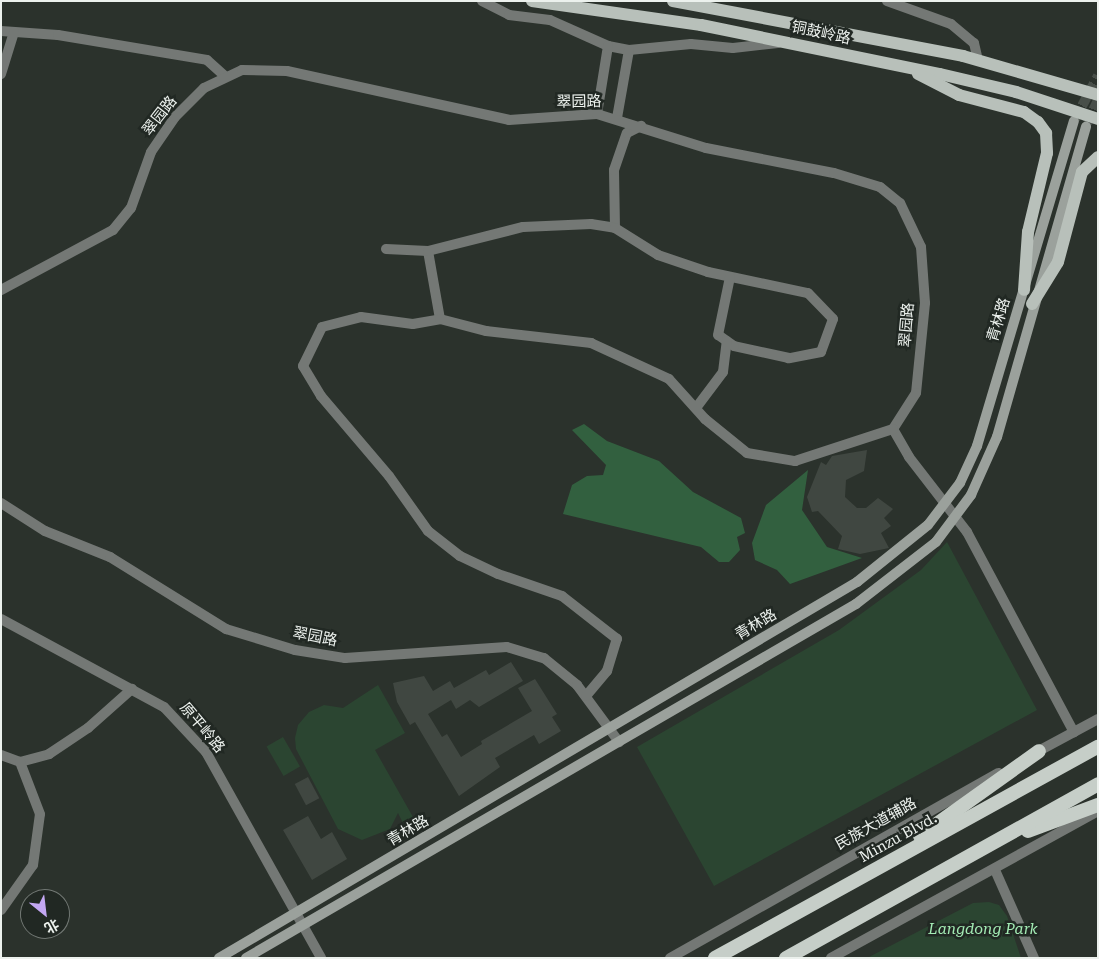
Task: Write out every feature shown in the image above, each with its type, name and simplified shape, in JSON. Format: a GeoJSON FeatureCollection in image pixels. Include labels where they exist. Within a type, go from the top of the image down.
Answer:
{"type":"FeatureCollection","features":[{"type":"Feature","properties":{"kind":"highway","name":"Minzu Blvd."},"geometry":{"type":"LineString","coordinates":[[715,958],[1098,747]]}},
{"type":"Feature","properties":{"kind":"highway"},"geometry":{"type":"LineString","coordinates":[[867,874],[1039,751]]}},
{"type":"Feature","properties":{"kind":"highway"},"geometry":{"type":"LineString","coordinates":[[786,958],[1098,784]]}},
{"type":"Feature","properties":{"kind":"highway"},"geometry":{"type":"LineString","coordinates":[[994,843],[1098,805]]}},
{"type":"Feature","properties":{"kind":"main road","name":"铜鼓岭路"},"geometry":{"type":"LineString","coordinates":[[532,1],[701,25],[787,42],[1016,92],[1098,119]]}},
{"type":"Feature","properties":{"kind":"main road","name":"铜鼓岭路"},"geometry":{"type":"LineString","coordinates":[[674,1],[978,60],[1098,95]]}},
{"type":"Feature","properties":{"kind":"main road"},"geometry":{"type":"LineString","coordinates":[[905,67],[960,95],[1024,112],[1042,126],[1048,146],[1028,232],[1024,290]]}},
{"type":"Feature","properties":{"kind":"main road","name":"青林路"},"geometry":{"type":"LineString","coordinates":[[219,958],[612,729],[881,566],[928,525],[946,504],[977,446],[1074,122]]}},
{"type":"Feature","properties":{"kind":"main road","name":"青林路"},"geometry":{"type":"LineString","coordinates":[[246,958],[619,742],[876,590],[936,542],[956,517],[994,446],[1032,304],[1086,126]]}},
{"type":"Feature","properties":{"kind":"main road"},"geometry":{"type":"LineString","coordinates":[[1032,304],[1058,262],[1082,172],[1098,157]]}},
{"type":"Feature","properties":{"kind":"street"},"geometry":{"type":"LineString","coordinates":[[482,1],[510,15],[550,20],[608,46],[629,50],[691,44],[733,48],[787,42]]}},
{"type":"Feature","properties":{"kind":"street"},"geometry":{"type":"LineString","coordinates":[[887,1],[951,24],[974,43],[978,60]]}},
{"type":"Feature","properties":{"kind":"street"},"geometry":{"type":"LineString","coordinates":[[1,31],[207,60],[226,77]]}},
{"type":"Feature","properties":{"kind":"street"},"geometry":{"type":"LineString","coordinates":[[1,74],[14,32]]}},
{"type":"Feature","properties":{"kind":"street"},"geometry":{"type":"LineString","coordinates":[[597,114],[608,46]]}},
{"type":"Feature","properties":{"kind":"street"},"geometry":{"type":"LineString","coordinates":[[617,118],[629,50]]}},
{"type":"Feature","properties":{"kind":"street","name":"翠园路"},"geometry":{"type":"LineString","coordinates":[[1,290],[113,230],[131,208],[151,152],[175,117],[204,88],[242,70],[287,71],[509,120],[597,114],[617,118],[706,148],[834,172],[880,187],[900,203],[920,247],[925,302],[916,393],[893,429]]}},
{"type":"Feature","properties":{"kind":"street"},"geometry":{"type":"LineString","coordinates":[[615,228],[614,170],[627,133],[641,126]]}},
{"type":"Feature","properties":{"kind":"street"},"geometry":{"type":"LineString","coordinates":[[386,249],[428,251],[523,227],[591,224],[615,228],[658,255],[730,278],[808,293],[832,319],[821,352],[789,358],[727,341],[718,335],[730,278]]}},
{"type":"Feature","properties":{"kind":"street"},"geometry":{"type":"LineString","coordinates":[[428,251],[440,319]]}},
{"type":"Feature","properties":{"kind":"street"},"geometry":{"type":"LineString","coordinates":[[586,696],[607,671],[617,638],[562,596],[498,574],[460,556],[428,531],[389,476],[320,396],[303,366],[322,327],[361,317],[413,324],[440,319],[486,330],[591,343],[669,379],[696,408],[747,452],[795,461],[893,429],[967,532],[1074,732]]}},
{"type":"Feature","properties":{"kind":"street"},"geometry":{"type":"LineString","coordinates":[[696,408],[723,372],[727,341]]}},
{"type":"Feature","properties":{"kind":"street","name":"翠园路"},"geometry":{"type":"LineString","coordinates":[[1,503],[45,532],[110,557],[226,629],[296,650],[345,658],[507,647],[544,658],[586,696],[612,729],[619,742]]}},
{"type":"Feature","properties":{"kind":"street","name":"原平岭路"},"geometry":{"type":"LineString","coordinates":[[1,619],[164,706],[206,752],[303,924],[320,958]]}},
{"type":"Feature","properties":{"kind":"street"},"geometry":{"type":"LineString","coordinates":[[1,755],[20,762],[49,754],[88,728],[132,689]]}},
{"type":"Feature","properties":{"kind":"street","name":"民族大道辅路"},"geometry":{"type":"LineString","coordinates":[[670,958],[1098,719]]}},
{"type":"Feature","properties":{"kind":"street"},"geometry":{"type":"LineString","coordinates":[[1,910],[32,865],[40,814],[20,762]]}},
{"type":"Feature","properties":{"kind":"street"},"geometry":{"type":"LineString","coordinates":[[831,958],[995,870],[1098,810]]}},
{"type":"Feature","properties":{"kind":"street"},"geometry":{"type":"LineString","coordinates":[[995,870],[1034,958]]}},
{"type":"Feature","properties":{"kind":"green space"},"geometry":{"type":"Polygon","coordinates":[[[947,542],[1037,710],[714,886],[637,747],[839,630],[921,570],[947,542]]]}},
{"type":"Feature","properties":{"kind":"green space"},"geometry":{"type":"Polygon","coordinates":[[[378,685],[405,733],[375,750],[413,817],[403,823],[398,813],[390,829],[362,840],[338,829],[296,749],[295,738],[298,725],[309,712],[324,705],[343,708],[378,685]]]}},
{"type":"Feature","properties":{"kind":"green space"},"geometry":{"type":"Polygon","coordinates":[[[283,737],[300,766],[284,776],[267,746],[283,737]]]}},
{"type":"Feature","properties":{"kind":"green space","name":"Langdong Park"},"geometry":{"type":"Polygon","coordinates":[[[989,902],[999,905],[1007,916],[1021,958],[867,958],[973,903],[989,902]]]}},
{"type":"Feature","properties":{"kind":"shaded area"},"geometry":{"type":"Polygon","coordinates":[[[584,424],[607,441],[659,461],[693,492],[741,518],[745,533],[737,537],[740,550],[729,562],[719,562],[701,547],[563,514],[572,485],[587,476],[603,475],[606,465],[572,430],[584,424]]]}},
{"type":"Feature","properties":{"kind":"shaded area"},"geometry":{"type":"Polygon","coordinates":[[[808,470],[802,510],[827,547],[862,558],[790,584],[777,570],[755,560],[752,543],[766,505],[808,470]]]}},
{"type":"Feature","properties":{"kind":"building"},"geometry":{"type":"Polygon","coordinates":[[[867,450],[864,471],[846,480],[845,497],[857,508],[866,508],[878,498],[893,509],[884,518],[891,526],[881,533],[889,548],[860,554],[838,549],[842,536],[818,511],[812,512],[807,497],[821,462],[826,465],[832,456],[867,450]]]}},
{"type":"Feature","properties":{"kind":"building"},"geometry":{"type":"Polygon","coordinates":[[[511,662],[523,681],[479,707],[470,700],[456,709],[451,700],[428,714],[442,737],[447,734],[461,757],[482,744],[481,741],[532,711],[518,688],[535,679],[557,714],[552,717],[561,731],[539,744],[534,735],[495,758],[500,767],[459,796],[415,722],[410,725],[397,702],[393,683],[424,676],[433,691],[450,681],[454,688],[486,670],[489,675],[511,662]]]}},
{"type":"Feature","properties":{"kind":"building"},"geometry":{"type":"Polygon","coordinates":[[[308,777],[319,798],[306,805],[295,784],[308,777]]]}},
{"type":"Feature","properties":{"kind":"building"},"geometry":{"type":"Polygon","coordinates":[[[308,816],[321,839],[332,832],[347,859],[312,880],[283,830],[308,816]]]}},
{"type":"Feature","properties":{"kind":"tunnel"},"geometry":{"type":"LineString","coordinates":[[1075,119],[1098,76]]}},
{"type":"Feature","properties":{"kind":"tunnel"},"geometry":{"type":"LineString","coordinates":[[1087,123],[1098,100]]}}]}
